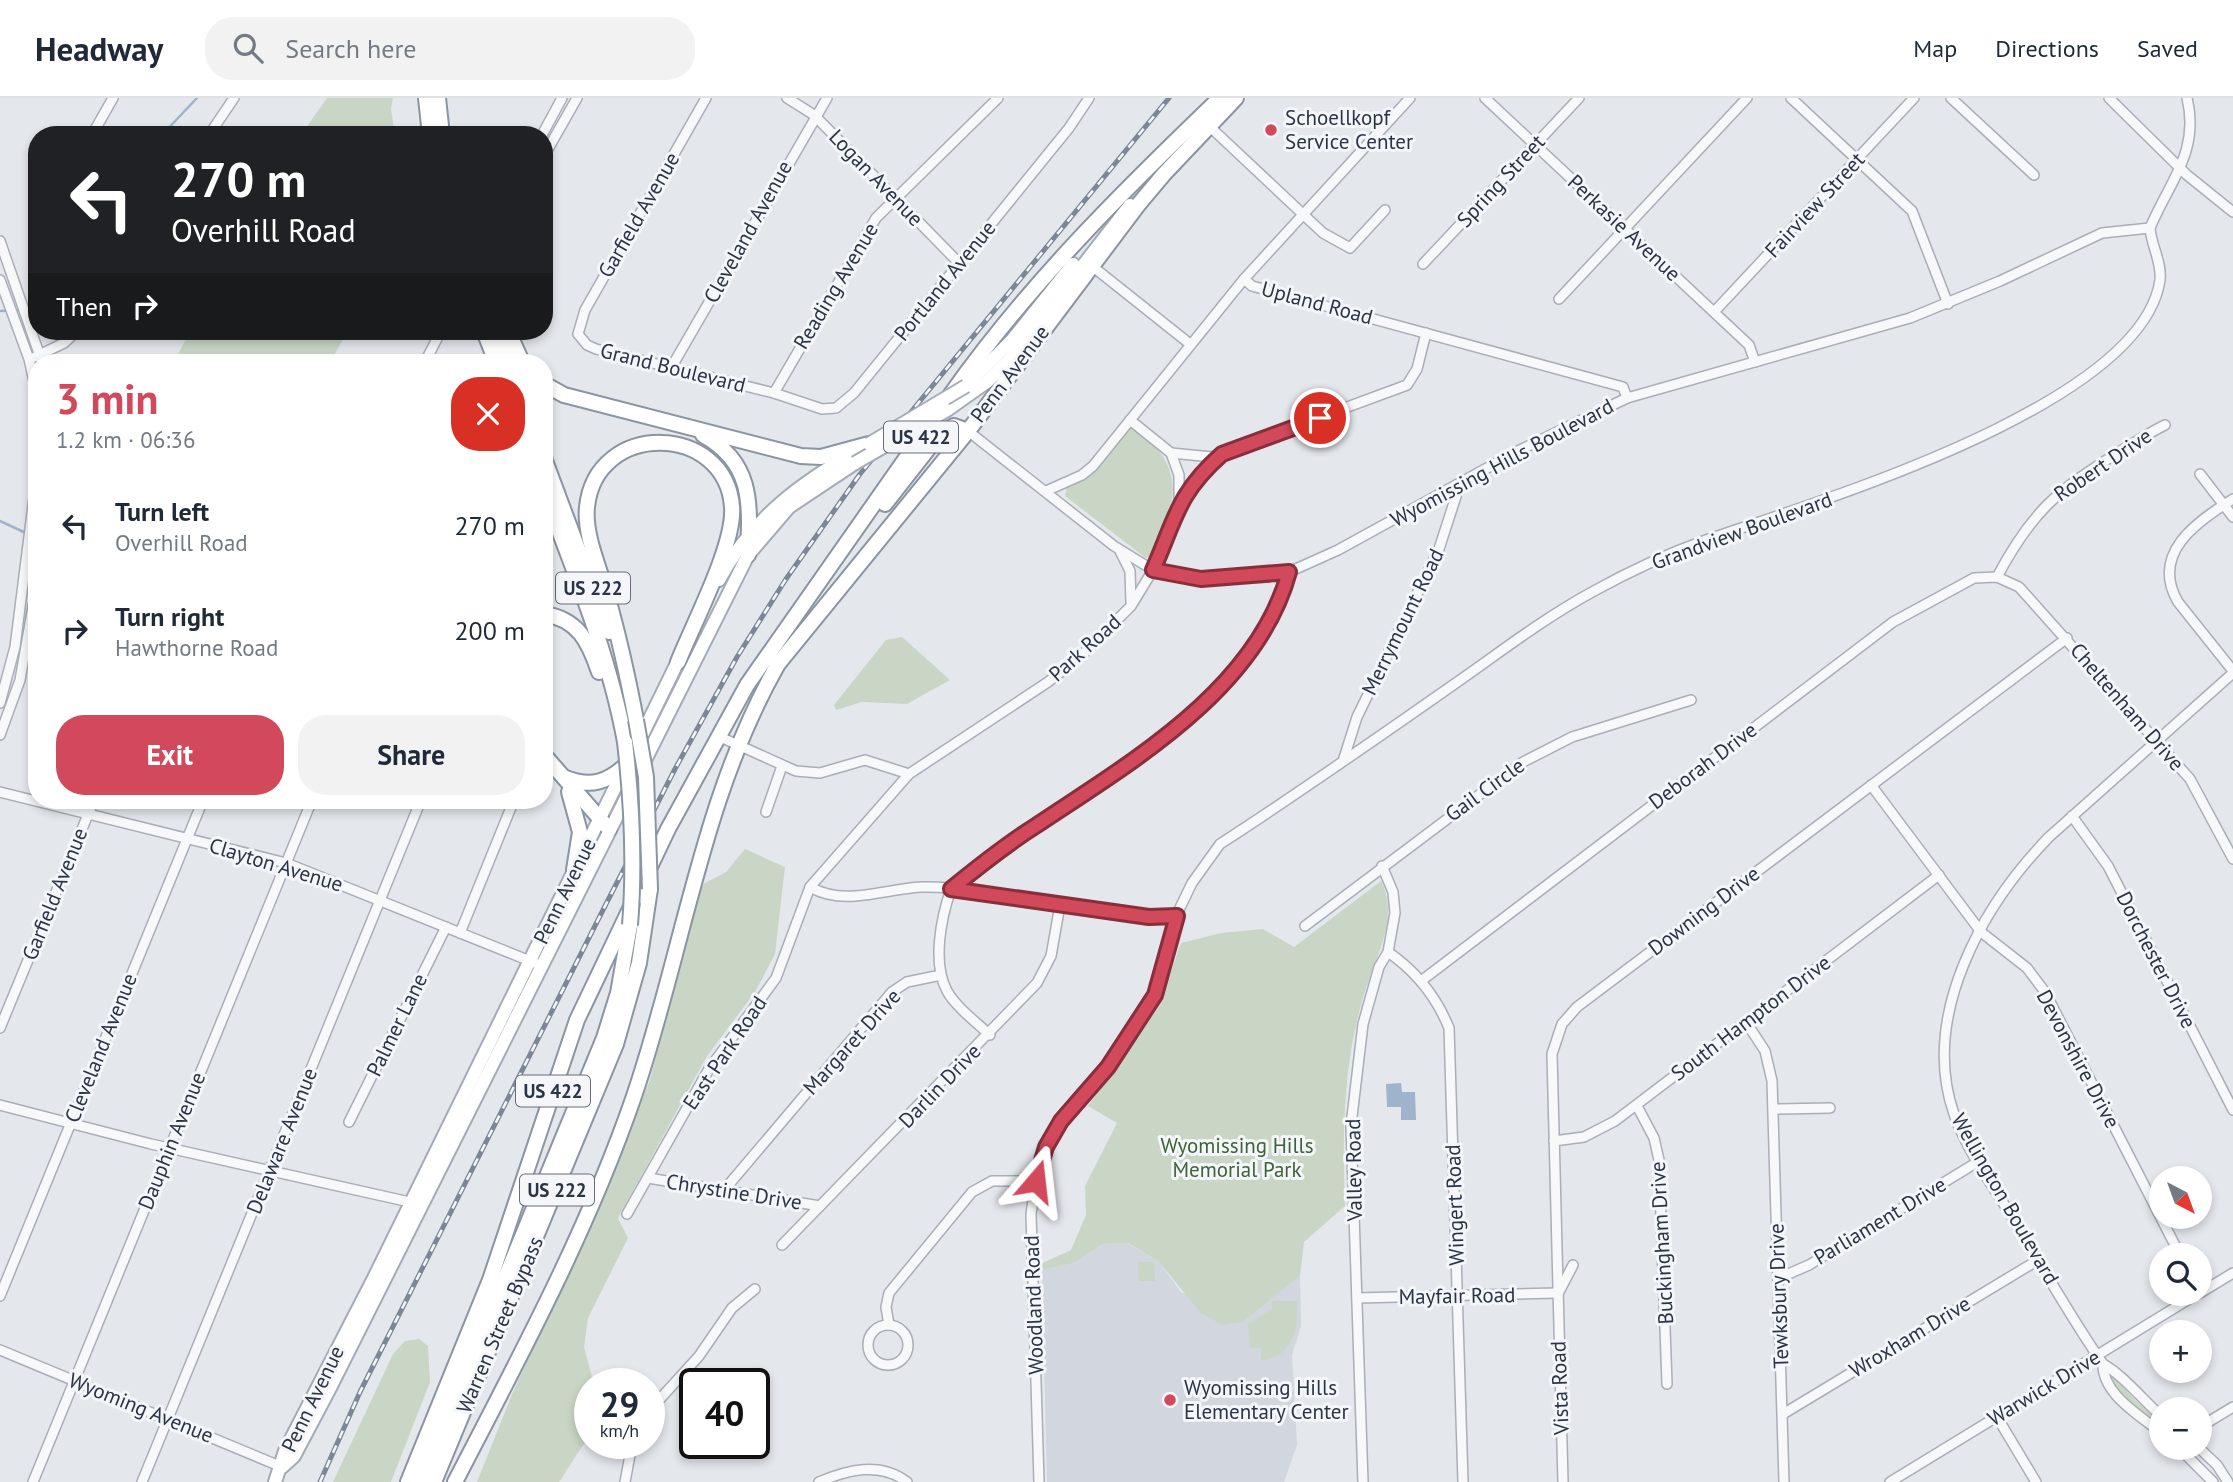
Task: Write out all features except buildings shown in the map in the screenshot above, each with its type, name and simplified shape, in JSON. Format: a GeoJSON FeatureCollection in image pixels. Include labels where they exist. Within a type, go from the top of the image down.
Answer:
{"type":"FeatureCollection","features":[{"type":"Feature","properties":{"kind":"highway"},"geometry":{"type":"LineString","coordinates":[[426,98],[429,126]]}},
{"type":"Feature","properties":{"kind":"highway"},"geometry":{"type":"LineString","coordinates":[[438,98],[441,126]]}},
{"type":"Feature","properties":{"kind":"highway","name":"Penn Avenue"},"geometry":{"type":"LineString","coordinates":[[739,747],[778,664],[968,431],[1220,98]]}},
{"type":"Feature","properties":{"kind":"highway","name":"Penn Avenue"},"geometry":{"type":"LineString","coordinates":[[718,736],[747,685],[1003,324],[1112,203],[1154,162],[1236,98]]}},
{"type":"Feature","properties":{"kind":"highway"},"geometry":{"type":"LineString","coordinates":[[553,389],[564,395],[801,456],[828,455],[869,444]]}},
{"type":"Feature","properties":{"kind":"highway"},"geometry":{"type":"LineString","coordinates":[[676,425],[709,438],[737,466],[751,505],[748,555]]}},
{"type":"Feature","properties":{"kind":"highway"},"geometry":{"type":"LineString","coordinates":[[829,569],[939,435],[954,426],[968,431]]}},
{"type":"Feature","properties":{"kind":"highway"},"geometry":{"type":"LineString","coordinates":[[636,720],[618,635],[590,533],[587,507],[595,482],[615,457],[636,445],[656,442],[682,445],[710,462],[726,485],[733,506],[730,536],[678,662]]}},
{"type":"Feature","properties":{"kind":"highway","name":"US 222"},"geometry":{"type":"LineString","coordinates":[[553,482],[604,617],[636,720]]}},
{"type":"Feature","properties":{"kind":"highway","name":"US 222"},"geometry":{"type":"LineString","coordinates":[[553,515],[603,651],[616,694],[625,742]]}},
{"type":"Feature","properties":{"kind":"highway"},"geometry":{"type":"LineString","coordinates":[[553,617],[568,621],[588,641],[625,742]]}},
{"type":"Feature","properties":{"kind":"highway","name":"Warren Street Bypass"},"geometry":{"type":"LineString","coordinates":[[434,1482],[616,1044],[639,963],[650,889],[646,777],[636,720]]}},
{"type":"Feature","properties":{"kind":"highway","name":"US 422"},"geometry":{"type":"LineString","coordinates":[[408,1482],[490,1280],[577,1020],[668,829],[718,736]]}},
{"type":"Feature","properties":{"kind":"highway","name":"Warren Street Bypass"},"geometry":{"type":"LineString","coordinates":[[421,1482],[604,1038],[618,993],[630,925],[634,869],[633,823],[625,742]]}},
{"type":"Feature","properties":{"kind":"highway","name":"US 422"},"geometry":{"type":"LineString","coordinates":[[455,1482],[554,1284],[603,1175],[645,1061],[701,853],[739,747]]}},
{"type":"Feature","properties":{"kind":"highway"},"geometry":{"type":"LineString","coordinates":[[567,785],[596,784],[611,778],[627,764]]}},
{"type":"Feature","properties":{"kind":"highway"},"geometry":{"type":"LineString","coordinates":[[553,767],[602,823]]}},
{"type":"Feature","properties":{"kind":"highway"},"geometry":{"type":"LineString","coordinates":[[553,773],[567,785],[580,832],[575,870]]}},
{"type":"Feature","properties":{"kind":"main road","name":"Penn Avenue"},"geometry":{"type":"LineString","coordinates":[[275,1482],[282,1467],[294,1457],[416,1204],[537,964],[627,764],[726,567],[749,534],[786,496],[966,386],[1012,340],[1154,162]]}},
{"type":"Feature","properties":{"kind":"main road","name":"Penn Avenue"},"geometry":{"type":"LineString","coordinates":[[537,964],[575,870],[748,555],[789,507],[855,463],[947,410],[999,371],[1118,220],[1164,174]]}},
{"type":"Feature","properties":{"kind":"street"},"geometry":{"type":"LineString","coordinates":[[97,126],[113,98]]}},
{"type":"Feature","properties":{"kind":"street"},"geometry":{"type":"LineString","coordinates":[[215,126],[234,98]]}},
{"type":"Feature","properties":{"kind":"street"},"geometry":{"type":"LineString","coordinates":[[547,126],[562,98]]}},
{"type":"Feature","properties":{"kind":"street"},"geometry":{"type":"LineString","coordinates":[[553,140],[577,98]]}},
{"type":"Feature","properties":{"kind":"street","name":"Garfield Avenue"},"geometry":{"type":"LineString","coordinates":[[578,334],[586,310],[706,98]]}},
{"type":"Feature","properties":{"kind":"street","name":"Logan Avenue"},"geometry":{"type":"LineString","coordinates":[[787,98],[814,115],[960,264]]}},
{"type":"Feature","properties":{"kind":"street","name":"Cleveland Avenue"},"geometry":{"type":"LineString","coordinates":[[671,368],[814,115],[827,98]]}},
{"type":"Feature","properties":{"kind":"street","name":"Reading Avenue"},"geometry":{"type":"LineString","coordinates":[[774,393],[865,234],[896,199],[998,98]]}},
{"type":"Feature","properties":{"kind":"street","name":"Portland Avenue"},"geometry":{"type":"LineString","coordinates":[[774,393],[822,409],[836,408],[847,401],[1069,128],[1089,98]]}},
{"type":"Feature","properties":{"kind":"street"},"geometry":{"type":"LineString","coordinates":[[1244,279],[1410,98]]}},
{"type":"Feature","properties":{"kind":"street","name":"Perkasie Avenue"},"geometry":{"type":"LineString","coordinates":[[1485,98],[1749,345],[1755,362]]}},
{"type":"Feature","properties":{"kind":"street","name":"Spring Street"},"geometry":{"type":"LineString","coordinates":[[1423,264],[1579,98]]}},
{"type":"Feature","properties":{"kind":"street"},"geometry":{"type":"LineString","coordinates":[[1559,299],[1747,98]]}},
{"type":"Feature","properties":{"kind":"street"},"geometry":{"type":"LineString","coordinates":[[1791,98],[1912,211],[1948,304]]}},
{"type":"Feature","properties":{"kind":"street","name":"Fairview Street"},"geometry":{"type":"LineString","coordinates":[[1714,312],[1914,98]]}},
{"type":"Feature","properties":{"kind":"street"},"geometry":{"type":"LineString","coordinates":[[1951,98],[2034,175]]}},
{"type":"Feature","properties":{"kind":"street"},"geometry":{"type":"LineString","coordinates":[[2109,98],[2180,168],[2233,212]]}},
{"type":"Feature","properties":{"kind":"street"},"geometry":{"type":"LineString","coordinates":[[2150,228],[2180,168],[2192,132],[2188,98]]}},
{"type":"Feature","properties":{"kind":"street"},"geometry":{"type":"LineString","coordinates":[[1204,122],[1323,233],[1350,248],[1385,210]]}},
{"type":"Feature","properties":{"kind":"street","name":"Wyomissing Hills Boulevard"},"geometry":{"type":"LineString","coordinates":[[968,431],[1120,550],[1153,570],[1201,579],[1289,572],[1518,451],[1627,398],[1948,304],[2102,233],[2150,228]]}},
{"type":"Feature","properties":{"kind":"street","name":"Grandview Boulevard"},"geometry":{"type":"LineString","coordinates":[[1177,916],[1192,883],[1220,844],[1536,626],[1620,576],[1706,540],[1799,511],[1895,474],[1975,438],[2056,396],[2091,373],[2127,341],[2143,322],[2153,301],[2160,272],[2150,228]]}},
{"type":"Feature","properties":{"kind":"street"},"geometry":{"type":"LineString","coordinates":[[0,242],[28,321]]}},
{"type":"Feature","properties":{"kind":"street"},"geometry":{"type":"LineString","coordinates":[[1091,266],[1190,344]]}},
{"type":"Feature","properties":{"kind":"street"},"geometry":{"type":"LineString","coordinates":[[0,279],[28,356]]}},
{"type":"Feature","properties":{"kind":"street","name":"Upland Road"},"geometry":{"type":"LineString","coordinates":[[1046,491],[1082,475],[1244,279],[1252,286],[1623,387],[1627,398]]}},
{"type":"Feature","properties":{"kind":"street"},"geometry":{"type":"LineString","coordinates":[[1130,420],[1171,453],[1194,457],[1222,454],[1407,385],[1417,369],[1426,332]]}},
{"type":"Feature","properties":{"kind":"street","name":"Grand Boulevard"},"geometry":{"type":"LineString","coordinates":[[578,334],[587,345],[596,349],[774,393]]}},
{"type":"Feature","properties":{"kind":"street"},"geometry":{"type":"LineString","coordinates":[[47,354],[67,340]]}},
{"type":"Feature","properties":{"kind":"street","name":"Robert Drive"},"geometry":{"type":"LineString","coordinates":[[1997,577],[2021,534],[2056,494],[2141,436],[2165,425]]}},
{"type":"Feature","properties":{"kind":"street","name":"Park Road"},"geometry":{"type":"LineString","coordinates":[[810,887],[909,774],[1048,681],[1106,633],[1131,606],[1153,570],[1179,502],[1179,475],[1171,453]]}},
{"type":"Feature","properties":{"kind":"street"},"geometry":{"type":"LineString","coordinates":[[1179,502],[1198,475],[1222,454]]}},
{"type":"Feature","properties":{"kind":"street"},"geometry":{"type":"LineString","coordinates":[[2200,474],[2233,517]]}},
{"type":"Feature","properties":{"kind":"street","name":"Merrymount Road"},"geometry":{"type":"LineString","coordinates":[[1344,758],[1357,717],[1439,549],[1460,484]]}},
{"type":"Feature","properties":{"kind":"street"},"geometry":{"type":"LineString","coordinates":[[2233,499],[2181,538],[2168,566],[2172,590],[2178,602],[2233,672]]}},
{"type":"Feature","properties":{"kind":"street"},"geometry":{"type":"LineString","coordinates":[[1120,550],[1130,571],[1131,606]]}},
{"type":"Feature","properties":{"kind":"street"},"geometry":{"type":"LineString","coordinates":[[0,702],[15,647],[28,553]]}},
{"type":"Feature","properties":{"kind":"street"},"geometry":{"type":"LineString","coordinates":[[990,1035],[948,993],[941,975],[940,951],[951,889],[1036,825],[1133,762],[1188,718],[1255,643],[1274,612],[1289,572]]}},
{"type":"Feature","properties":{"kind":"street","name":"Cheltenham Drive"},"geometry":{"type":"LineString","coordinates":[[1997,577],[2024,591],[2196,788],[2233,859]]}},
{"type":"Feature","properties":{"kind":"street","name":"Deborah Drive"},"geometry":{"type":"LineString","coordinates":[[1421,981],[1893,622],[1964,582],[1997,577]]}},
{"type":"Feature","properties":{"kind":"street"},"geometry":{"type":"LineString","coordinates":[[0,736],[20,680],[28,635]]}},
{"type":"Feature","properties":{"kind":"street","name":"Downing Drive"},"geometry":{"type":"LineString","coordinates":[[1558,1293],[1552,1054],[1557,1035],[1569,1015],[2067,638]]}},
{"type":"Feature","properties":{"kind":"street","name":"Wellington Boulevard"},"geometry":{"type":"LineString","coordinates":[[2149,1405],[2115,1371],[2100,1360],[1959,1125],[1945,1072],[1944,1033],[1952,995],[1981,932],[2024,864],[2072,816],[2233,672]]}},
{"type":"Feature","properties":{"kind":"street","name":"Gail Circle"},"geometry":{"type":"LineString","coordinates":[[1305,926],[1498,778],[1541,752],[1600,727],[1691,700]]}},
{"type":"Feature","properties":{"kind":"street"},"geometry":{"type":"LineString","coordinates":[[718,736],[782,766],[820,773],[865,760],[909,774]]}},
{"type":"Feature","properties":{"kind":"street"},"geometry":{"type":"LineString","coordinates":[[766,811],[782,766]]}},
{"type":"Feature","properties":{"kind":"street","name":"Devonshire Drive"},"geometry":{"type":"LineString","coordinates":[[1871,785],[1981,932],[2021,962],[2045,992],[2174,1243]]}},
{"type":"Feature","properties":{"kind":"street","name":"Clayton Avenue"},"geometry":{"type":"LineString","coordinates":[[0,792],[28,799]]}},
{"type":"Feature","properties":{"kind":"street","name":"Clayton Avenue"},"geometry":{"type":"LineString","coordinates":[[71,809],[286,863],[537,964]]}},
{"type":"Feature","properties":{"kind":"street","name":"Garfield Avenue"},"geometry":{"type":"LineString","coordinates":[[0,1028],[90,809]]}},
{"type":"Feature","properties":{"kind":"street","name":"Cleveland Avenue"},"geometry":{"type":"LineString","coordinates":[[0,1296],[199,809]]}},
{"type":"Feature","properties":{"kind":"street","name":"Dauphin Avenue"},"geometry":{"type":"LineString","coordinates":[[33,1482],[308,809]]}},
{"type":"Feature","properties":{"kind":"street","name":"Delaware Avenue"},"geometry":{"type":"LineString","coordinates":[[142,1482],[417,809]]}},
{"type":"Feature","properties":{"kind":"street"},"geometry":{"type":"LineString","coordinates":[[460,933],[510,809]]}},
{"type":"Feature","properties":{"kind":"street","name":"Dorchester Drive"},"geometry":{"type":"LineString","coordinates":[[2072,816],[2108,866],[2233,1110]]}},
{"type":"Feature","properties":{"kind":"street","name":"Valley Road"},"geometry":{"type":"LineString","coordinates":[[1363,1482],[1351,1125],[1354,1087],[1368,1000],[1379,967],[1388,952],[1394,900],[1382,866]]}},
{"type":"Feature","properties":{"kind":"street","name":"South Hampton Drive"},"geometry":{"type":"LineString","coordinates":[[1554,1140],[1595,1133],[1637,1106],[1939,875]]}},
{"type":"Feature","properties":{"kind":"street"},"geometry":{"type":"LineString","coordinates":[[810,887],[840,897],[921,887],[951,889],[1149,917],[1177,916]]}},
{"type":"Feature","properties":{"kind":"street","name":"East Park Road"},"geometry":{"type":"LineString","coordinates":[[627,1214],[709,1069],[776,978],[810,887]]}},
{"type":"Feature","properties":{"kind":"street","name":"Darlin Drive"},"geometry":{"type":"LineString","coordinates":[[782,1245],[1031,991],[1046,970],[1055,941],[1060,905]]}},
{"type":"Feature","properties":{"kind":"street","name":"Woodland Road"},"geometry":{"type":"LineString","coordinates":[[1039,1482],[1031,1214],[1036,1181],[1046,1147],[1061,1121],[1108,1067],[1155,995],[1177,916]]}},
{"type":"Feature","properties":{"kind":"street","name":"Palmer Lane"},"geometry":{"type":"LineString","coordinates":[[349,1122],[446,927]]}},
{"type":"Feature","properties":{"kind":"street","name":"Wingert Road"},"geometry":{"type":"LineString","coordinates":[[1388,952],[1410,967],[1440,1006],[1448,1028],[1463,1482]]}},
{"type":"Feature","properties":{"kind":"street","name":"Margaret Drive"},"geometry":{"type":"LineString","coordinates":[[724,1189],[892,992],[907,982],[941,975]]}},
{"type":"Feature","properties":{"kind":"street","name":"Tewksbury Drive"},"geometry":{"type":"LineString","coordinates":[[1746,1022],[1768,1059],[1774,1110],[1784,1482]]}},
{"type":"Feature","properties":{"kind":"street"},"geometry":{"type":"LineString","coordinates":[[0,1105],[170,1148],[416,1204]]}},
{"type":"Feature","properties":{"kind":"street","name":"Buckingham Drive"},"geometry":{"type":"LineString","coordinates":[[1637,1106],[1654,1138],[1659,1160],[1667,1384]]}},
{"type":"Feature","properties":{"kind":"street"},"geometry":{"type":"LineString","coordinates":[[1774,1110],[1830,1108]]}},
{"type":"Feature","properties":{"kind":"street","name":"Parliament Drive"},"geometry":{"type":"LineString","coordinates":[[1779,1278],[1809,1265],[1979,1161]]}},
{"type":"Feature","properties":{"kind":"street","name":"Chrystine Drive"},"geometry":{"type":"LineString","coordinates":[[648,1178],[820,1206]]}},
{"type":"Feature","properties":{"kind":"street"},"geometry":{"type":"LineString","coordinates":[[890,1325],[876,1329],[868,1342],[874,1359],[888,1365],[904,1356],[908,1344],[903,1332],[890,1325],[886,1307],[889,1293],[967,1196],[992,1181],[1036,1181]]}},
{"type":"Feature","properties":{"kind":"street","name":"Wroxham Drive"},"geometry":{"type":"LineString","coordinates":[[1783,1414],[2038,1260]]}},
{"type":"Feature","properties":{"kind":"street"},"geometry":{"type":"LineString","coordinates":[[1558,1293],[1573,1265]]}},
{"type":"Feature","properties":{"kind":"street","name":"Warwick Drive"},"geometry":{"type":"LineString","coordinates":[[2212,1285],[2233,1273]]}},
{"type":"Feature","properties":{"kind":"street"},"geometry":{"type":"LineString","coordinates":[[665,1393],[699,1356],[732,1308],[755,1289]]}},
{"type":"Feature","properties":{"kind":"street","name":"Mayfair Road"},"geometry":{"type":"LineString","coordinates":[[1357,1298],[1558,1293]]}},
{"type":"Feature","properties":{"kind":"street","name":"Vista Road"},"geometry":{"type":"LineString","coordinates":[[1558,1293],[1563,1482]]}},
{"type":"Feature","properties":{"kind":"street","name":"Warwick Drive"},"geometry":{"type":"LineString","coordinates":[[1889,1482],[1997,1417],[2100,1360],[2180,1306]]}},
{"type":"Feature","properties":{"kind":"street","name":"Wyoming Avenue"},"geometry":{"type":"LineString","coordinates":[[0,1350],[282,1467]]}},
{"type":"Feature","properties":{"kind":"street","name":"Wellington Boulevard"},"geometry":{"type":"LineString","coordinates":[[2100,1360],[2102,1377],[2112,1391],[2149,1423]]}},
{"type":"Feature","properties":{"kind":"street"},"geometry":{"type":"LineString","coordinates":[[2212,1419],[2233,1406]]}},
{"type":"Feature","properties":{"kind":"street"},"geometry":{"type":"LineString","coordinates":[[1997,1417],[2036,1482]]}},
{"type":"Feature","properties":{"kind":"street"},"geometry":{"type":"LineString","coordinates":[[625,1482],[629,1459]]}},
{"type":"Feature","properties":{"kind":"street"},"geometry":{"type":"LineString","coordinates":[[2191,1460],[2213,1482]]}},
{"type":"Feature","properties":{"kind":"street"},"geometry":{"type":"LineString","coordinates":[[2212,1460],[2228,1482]]}},
{"type":"Feature","properties":{"kind":"street"},"geometry":{"type":"LineString","coordinates":[[819,1482],[846,1473],[875,1469],[890,1472],[906,1482]]}},
{"type":"Feature","properties":{"kind":"shaded area","name":"Wyomissing Hills Elementary Center"},"geometry":{"type":"Polygon","coordinates":[[[1127,1243],[1159,1262],[1181,1292],[1242,1321],[1300,1276],[1301,1326],[1292,1355],[1297,1445],[1284,1482],[1047,1482],[1042,1270],[1074,1263],[1103,1244],[1127,1243]]]}},
{"type":"Feature","properties":{"kind":"green space"},"geometry":{"type":"Polygon","coordinates":[[[327,98],[393,98],[391,109],[394,126],[307,126],[327,98]]]}},
{"type":"Feature","properties":{"kind":"green space"},"geometry":{"type":"Polygon","coordinates":[[[185,340],[343,340],[335,354],[178,354],[185,340]]]}},
{"type":"Feature","properties":{"kind":"green space"},"geometry":{"type":"Polygon","coordinates":[[[1129,428],[1155,447],[1165,460],[1172,486],[1169,513],[1155,554],[1146,558],[1065,496],[1067,487],[1129,428]]]}},
{"type":"Feature","properties":{"kind":"green space"},"geometry":{"type":"Polygon","coordinates":[[[902,637],[950,680],[907,704],[862,702],[836,710],[834,705],[886,640],[902,637]]]}},
{"type":"Feature","properties":{"kind":"green space"},"geometry":{"type":"Polygon","coordinates":[[[745,849],[785,867],[775,954],[755,992],[707,1056],[618,1218],[628,1238],[588,1318],[584,1347],[590,1368],[574,1368],[574,1459],[559,1482],[477,1482],[513,1392],[597,1212],[650,1080],[696,895],[705,883],[726,872],[745,849]]]}},
{"type":"Feature","properties":{"kind":"green space","name":"Wyomissing Hills Memorial Park"},"geometry":{"type":"Polygon","coordinates":[[[1381,881],[1388,905],[1386,928],[1362,1002],[1346,1089],[1345,1206],[1304,1242],[1300,1276],[1242,1322],[1222,1325],[1200,1312],[1159,1262],[1128,1243],[1103,1244],[1074,1263],[1042,1270],[1038,1265],[1071,1250],[1086,1215],[1085,1186],[1117,1123],[1088,1106],[1159,1006],[1181,943],[1221,933],[1263,929],[1294,947],[1381,881]]]}},
{"type":"Feature","properties":{"kind":"green space"},"geometry":{"type":"Polygon","coordinates":[[[1138,1262],[1154,1262],[1155,1281],[1139,1281],[1138,1262]]]}},
{"type":"Feature","properties":{"kind":"green space"},"geometry":{"type":"Polygon","coordinates":[[[1272,1301],[1297,1301],[1295,1331],[1281,1353],[1261,1360],[1261,1348],[1250,1348],[1248,1324],[1272,1309],[1272,1301]]]}},
{"type":"Feature","properties":{"kind":"green space"},"geometry":{"type":"Polygon","coordinates":[[[419,1339],[428,1346],[430,1382],[391,1482],[333,1482],[393,1354],[405,1341],[419,1339]]]}},
{"type":"Feature","properties":{"kind":"green space"},"geometry":{"type":"Polygon","coordinates":[[[2109,1370],[2149,1412],[2149,1417],[2118,1390],[2106,1372],[2109,1370]]]}},
{"type":"Feature","properties":{"kind":"water"},"geometry":{"type":"Polygon","coordinates":[[[1401,1083],[1402,1092],[1415,1092],[1416,1120],[1401,1120],[1401,1107],[1387,1107],[1386,1084],[1401,1083]]]}},
{"type":"Feature","properties":{"kind":"waterway"},"geometry":{"type":"LineString","coordinates":[[171,126],[197,98]]}},
{"type":"Feature","properties":{"kind":"waterway"},"geometry":{"type":"LineString","coordinates":[[0,311],[19,310]]}},
{"type":"Feature","properties":{"kind":"waterway"},"geometry":{"type":"LineString","coordinates":[[0,521],[26,533]]}},
{"type":"Feature","properties":{"kind":"railway"},"geometry":{"type":"LineString","coordinates":[[320,1482],[360,1392],[604,908],[675,769],[737,657],[786,579],[860,474],[1169,98]]}},
{"type":"Feature","properties":{"kind":"place","name":"Schoellkopf Service Center"},"geometry":{"type":"Point","coordinates":[1271,130]}},
{"type":"Feature","properties":{"kind":"place","name":"Wyomissing Hills Elementary Center"},"geometry":{"type":"Point","coordinates":[1170,1400]}},
{"type":"Feature","properties":{"kind":"route"},"geometry":{"type":"LineString","coordinates":[[1036,1181],[1053,1133],[1074,1103],[1108,1067],[1155,995],[1177,916],[1163,918],[1098,911],[951,889],[1036,825],[1133,762],[1163,739],[1188,718],[1243,659],[1274,612],[1289,572],[1220,580],[1153,570],[1179,502],[1198,475],[1210,464],[1222,454],[1320,418]]}}]}
